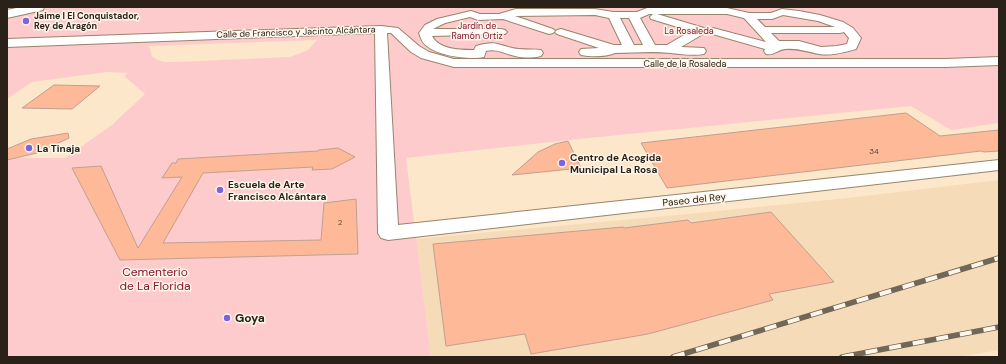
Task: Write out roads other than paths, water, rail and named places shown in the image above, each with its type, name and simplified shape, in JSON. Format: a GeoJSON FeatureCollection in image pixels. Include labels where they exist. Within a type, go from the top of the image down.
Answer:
{"type":"FeatureCollection","features":[{"type":"Feature","properties":{"kind":"main road"},"geometry":{"type":"LineString","coordinates":[[7,14],[38,7]]}},
{"type":"Feature","properties":{"kind":"street"},"geometry":{"type":"LineString","coordinates":[[639,11],[739,7],[748,11],[756,12],[763,9],[777,12],[791,30],[811,47]]}},
{"type":"Feature","properties":{"kind":"street"},"geometry":{"type":"LineString","coordinates":[[449,9],[482,11],[493,14],[500,12],[504,8],[602,11],[641,49],[649,64]]}},
{"type":"Feature","properties":{"kind":"street"},"geometry":{"type":"LineString","coordinates":[[602,11],[578,24],[520,44],[516,53],[641,49],[711,52]]}},
{"type":"Feature","properties":{"kind":"street"},"geometry":{"type":"LineString","coordinates":[[425,32],[426,39],[441,49],[453,52],[480,54],[480,49],[486,47],[520,44],[602,11]]}},
{"type":"Feature","properties":{"kind":"street"},"geometry":{"type":"LineString","coordinates":[[639,11],[774,48]]}},
{"type":"Feature","properties":{"kind":"street"},"geometry":{"type":"LineString","coordinates":[[639,11],[641,49]]}},
{"type":"Feature","properties":{"kind":"street"},"geometry":{"type":"LineString","coordinates":[[425,32],[433,25],[451,18],[471,14],[478,17],[505,16],[516,12],[639,11],[741,14],[782,12],[806,15],[827,20],[849,30],[855,38],[854,43],[848,48],[838,50],[821,51],[811,47],[799,45],[743,51]]}},
{"type":"Feature","properties":{"kind":"street"},"geometry":{"type":"LineString","coordinates":[[741,14],[761,30],[774,48]]}},
{"type":"Feature","properties":{"kind":"street"},"geometry":{"type":"LineString","coordinates":[[673,50],[698,32],[707,30],[741,14]]}},
{"type":"Feature","properties":{"kind":"street"},"geometry":{"type":"LineString","coordinates":[[505,16],[610,50]]}},
{"type":"Feature","properties":{"kind":"street"},"geometry":{"type":"LineString","coordinates":[[501,32],[505,16]]}},
{"type":"Feature","properties":{"kind":"street","name":"Calle de Francisco y Jacinto Alcántara"},"geometry":{"type":"LineString","coordinates":[[7,43],[381,29],[388,233]]}},
{"type":"Feature","properties":{"kind":"street","name":"Calle de la Rosaleda"},"geometry":{"type":"LineString","coordinates":[[381,29],[394,30],[425,55],[454,63],[946,63],[999,61]]}},
{"type":"Feature","properties":{"kind":"street"},"geometry":{"type":"LineString","coordinates":[[761,30],[849,30]]}},
{"type":"Feature","properties":{"kind":"street"},"geometry":{"type":"LineString","coordinates":[[425,32],[501,32],[520,44]]}},
{"type":"Feature","properties":{"kind":"street","name":"Paseo del Rey"},"geometry":{"type":"LineString","coordinates":[[388,233],[999,165]]}},
{"type":"Feature","properties":{"kind":"railway"},"geometry":{"type":"LineString","coordinates":[[673,357],[999,258]]}},
{"type":"Feature","properties":{"kind":"railway"},"geometry":{"type":"LineString","coordinates":[[842,357],[999,327]]}},
{"type":"Feature","properties":{"kind":"place","name":"Jaime I El Conquistador, Rey de Aragón"},"geometry":{"type":"Point","coordinates":[26,21]}},
{"type":"Feature","properties":{"kind":"place","name":"La Tinaja"},"geometry":{"type":"Point","coordinates":[29,148]}},
{"type":"Feature","properties":{"kind":"place","name":"Centro de Acogida Municipal La Rosa"},"geometry":{"type":"Point","coordinates":[562,163]}},
{"type":"Feature","properties":{"kind":"place","name":"Escuela de Arte Francisco Alcántara"},"geometry":{"type":"Point","coordinates":[220,190]}},
{"type":"Feature","properties":{"kind":"place","name":"Goya"},"geometry":{"type":"Point","coordinates":[227,318]}},
{"type":"Feature","properties":{"kind":"park label","name":"La Rosaleda"},"geometry":{"type":"Point","coordinates":[689,31]}},
{"type":"Feature","properties":{"kind":"park label","name":"Jardín de Ramón Ortiz"},"geometry":{"type":"Point","coordinates":[477,32]}},
{"type":"Feature","properties":{"kind":"park label","name":"Cementerio de La Florida"},"geometry":{"type":"Point","coordinates":[155,279]}}]}
